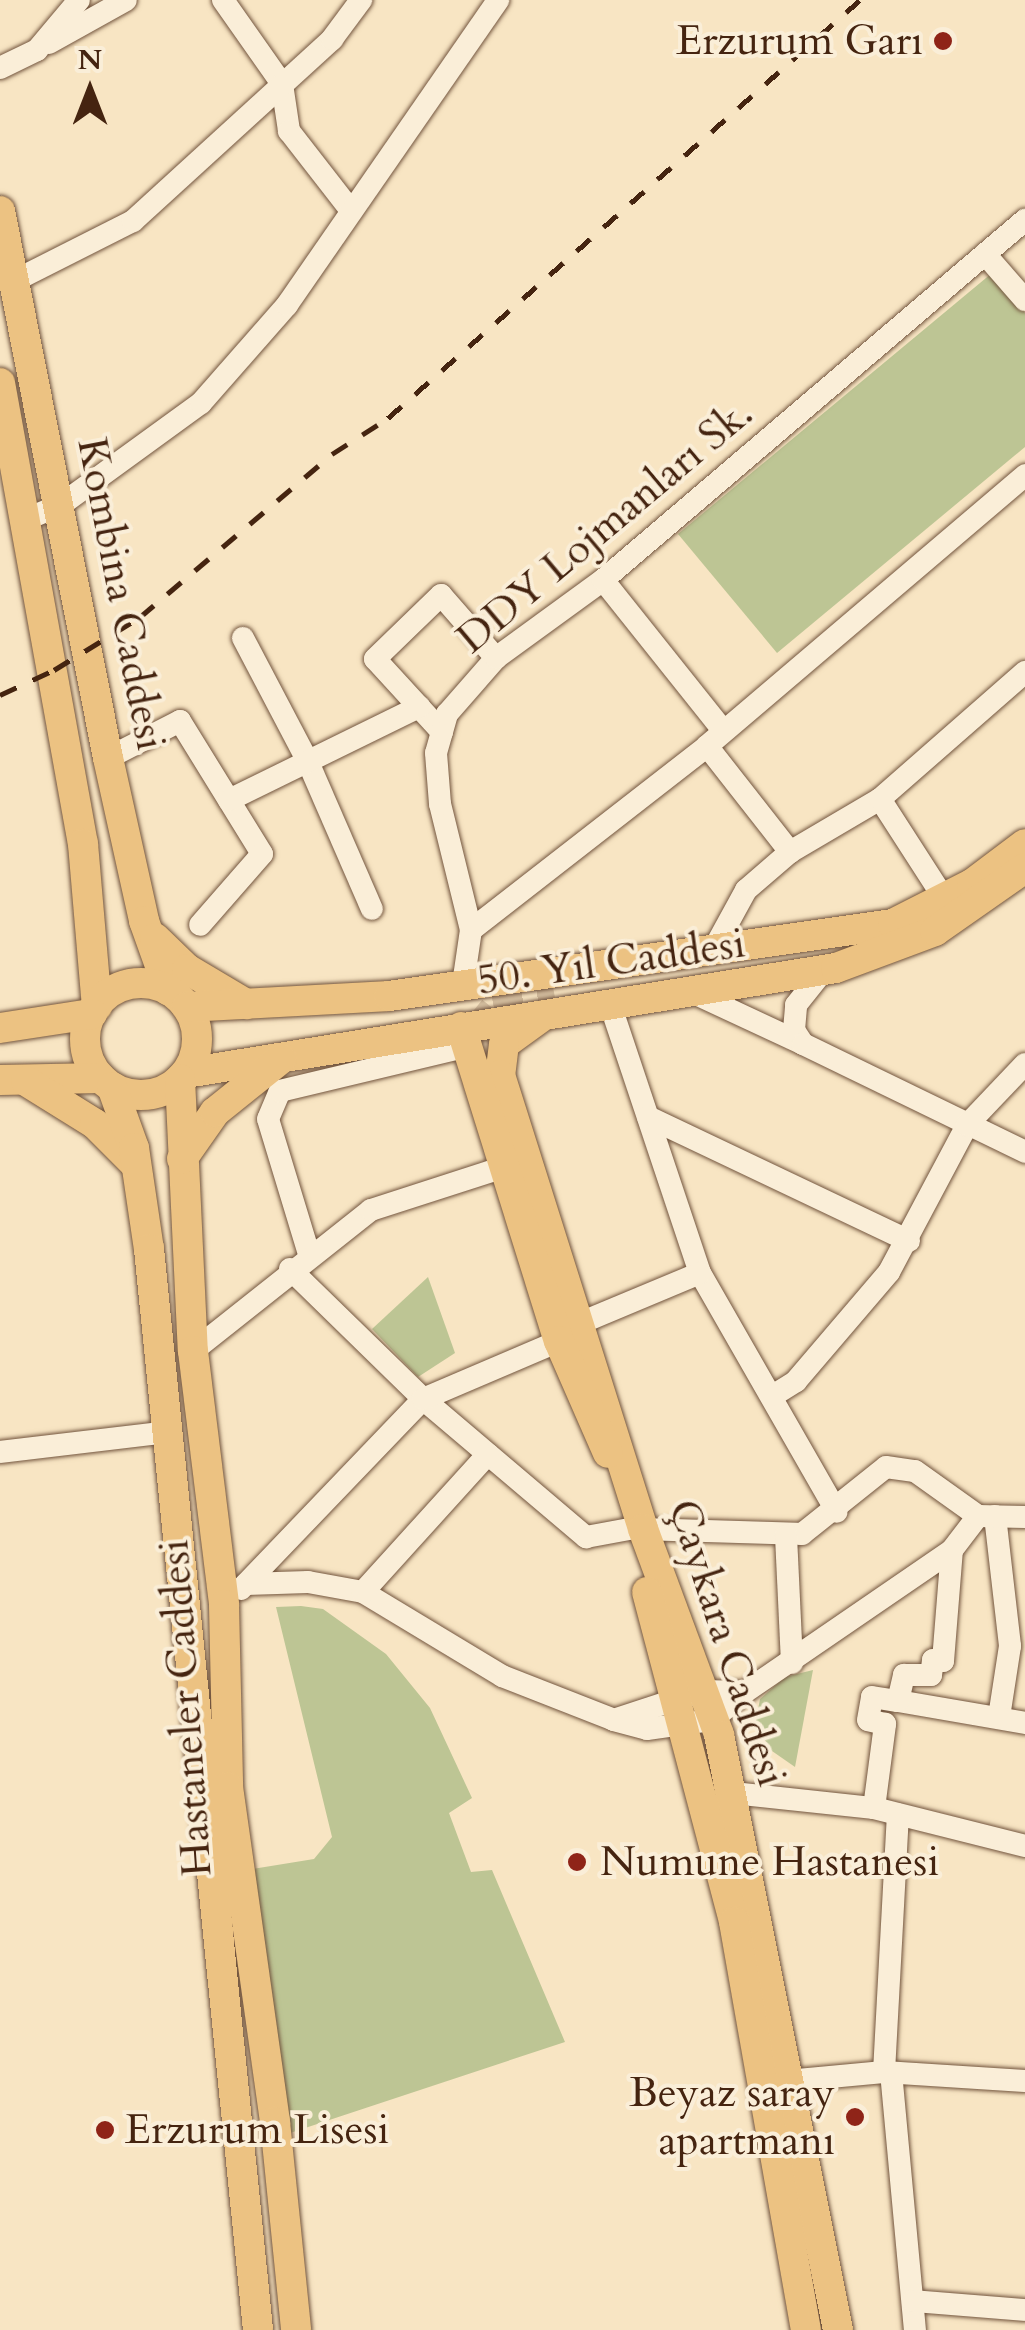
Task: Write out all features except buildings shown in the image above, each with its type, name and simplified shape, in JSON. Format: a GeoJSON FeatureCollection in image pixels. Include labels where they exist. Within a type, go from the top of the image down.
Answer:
{"type":"FeatureCollection","features":[{"type":"Feature","properties":{"kind":"main road","name":"Kombina Caddesi"},"geometry":{"type":"LineString","coordinates":[[0,210],[62,504],[108,758],[148,931],[178,999]]}},
{"type":"Feature","properties":{"kind":"main road","name":"Kombina Caddesi"},"geometry":{"type":"LineString","coordinates":[[0,382],[83,844],[94,1010]]}},
{"type":"Feature","properties":{"kind":"main road","name":"50. Yıl Caddesi"},"geometry":{"type":"LineString","coordinates":[[178,999],[248,1006],[300,1004],[710,954],[893,924],[946,900],[1025,844]]}},
{"type":"Feature","properties":{"kind":"main road","name":"50. Yıl Caddesi"},"geometry":{"type":"LineString","coordinates":[[183,1076],[282,1058],[470,1046],[550,1006],[611,1006],[823,971],[935,931],[1025,868]]}},
{"type":"Feature","properties":{"kind":"main road","name":"Çaykara Caddesi"},"geometry":{"type":"LineString","coordinates":[[838,2330],[786,2081],[733,1793],[694,1708],[569,1332],[500,1075],[504,1044],[550,1006],[713,977],[852,943],[893,924]]}},
{"type":"Feature","properties":{"kind":"main road"},"geometry":{"type":"LineString","coordinates":[[148,931],[187,969],[248,1006]]}},
{"type":"Feature","properties":{"kind":"main road"},"geometry":{"type":"LineString","coordinates":[[0,1028],[94,1010],[132,984],[178,999],[197,1046],[183,1076],[144,1095],[107,1083],[13,1081]]}},
{"type":"Feature","properties":{"kind":"main road"},"geometry":{"type":"LineString","coordinates":[[94,1010],[88,1054],[107,1083]]}},
{"type":"Feature","properties":{"kind":"main road"},"geometry":{"type":"LineString","coordinates":[[470,1046],[501,1168],[569,1332],[609,1454]]}},
{"type":"Feature","properties":{"kind":"main road","name":"Çaykara Caddesi"},"geometry":{"type":"LineString","coordinates":[[470,1046],[636,1529]]}},
{"type":"Feature","properties":{"kind":"main road"},"geometry":{"type":"LineString","coordinates":[[182,1159],[214,1112],[282,1058]]}},
{"type":"Feature","properties":{"kind":"main road","name":"Hastaneler Caddesi"},"geometry":{"type":"LineString","coordinates":[[183,1076],[182,1159],[193,1351],[235,1595],[228,1787],[275,2122],[296,2330]]}},
{"type":"Feature","properties":{"kind":"main road"},"geometry":{"type":"LineString","coordinates":[[13,1081],[95,1124],[138,1166]]}},
{"type":"Feature","properties":{"kind":"main road","name":"Hastaneler Caddesi"},"geometry":{"type":"LineString","coordinates":[[107,1083],[138,1166],[258,2330]]}},
{"type":"Feature","properties":{"kind":"main road","name":"Çaykara Caddesi"},"geometry":{"type":"LineString","coordinates":[[694,1708],[806,2330]]}},
{"type":"Feature","properties":{"kind":"street"},"geometry":{"type":"LineString","coordinates":[[37,50],[79,0]]}},
{"type":"Feature","properties":{"kind":"street"},"geometry":{"type":"LineString","coordinates":[[0,68],[126,0]]}},
{"type":"Feature","properties":{"kind":"street"},"geometry":{"type":"LineString","coordinates":[[222,0],[282,84],[289,132],[348,208]]}},
{"type":"Feature","properties":{"kind":"street"},"geometry":{"type":"LineString","coordinates":[[16,280],[133,221],[332,39],[361,0]]}},
{"type":"Feature","properties":{"kind":"street"},"geometry":{"type":"LineString","coordinates":[[26,519],[62,504],[201,402],[287,305],[348,208],[498,0]]}},
{"type":"Feature","properties":{"kind":"street","name":"DDY Lojmanları Sk."},"geometry":{"type":"LineString","coordinates":[[463,984],[471,930],[440,804],[436,752],[447,714],[496,658],[603,580],[1025,220]]}},
{"type":"Feature","properties":{"kind":"street"},"geometry":{"type":"LineString","coordinates":[[985,254],[1025,300]]}},
{"type":"Feature","properties":{"kind":"street"},"geometry":{"type":"LineString","coordinates":[[471,930],[714,737],[1025,475]]}},
{"type":"Feature","properties":{"kind":"street"},"geometry":{"type":"LineString","coordinates":[[603,580],[790,852]]}},
{"type":"Feature","properties":{"kind":"street"},"geometry":{"type":"LineString","coordinates":[[442,732],[375,659],[441,595],[496,658]]}},
{"type":"Feature","properties":{"kind":"street"},"geometry":{"type":"LineString","coordinates":[[243,638],[308,762],[372,909]]}},
{"type":"Feature","properties":{"kind":"street"},"geometry":{"type":"LineString","coordinates":[[710,954],[746,890],[790,852],[880,798],[1025,672]]}},
{"type":"Feature","properties":{"kind":"street"},"geometry":{"type":"LineString","coordinates":[[228,800],[419,707]]}},
{"type":"Feature","properties":{"kind":"street"},"geometry":{"type":"LineString","coordinates":[[108,758],[180,722],[262,854],[200,925]]}},
{"type":"Feature","properties":{"kind":"street"},"geometry":{"type":"LineString","coordinates":[[880,798],[946,900]]}},
{"type":"Feature","properties":{"kind":"street"},"geometry":{"type":"LineString","coordinates":[[803,1044],[794,1030],[796,1005],[823,971]]}},
{"type":"Feature","properties":{"kind":"street"},"geometry":{"type":"LineString","coordinates":[[696,994],[1025,1152]]}},
{"type":"Feature","properties":{"kind":"street"},"geometry":{"type":"LineString","coordinates":[[611,1006],[700,1273],[774,1395],[836,1512]]}},
{"type":"Feature","properties":{"kind":"street"},"geometry":{"type":"LineString","coordinates":[[470,1046],[280,1091],[268,1118],[300,1261],[422,1399],[586,1538],[636,1529],[802,1534],[836,1512],[886,1467],[916,1471],[986,1516],[1025,1518]]}},
{"type":"Feature","properties":{"kind":"street"},"geometry":{"type":"LineString","coordinates":[[774,1395],[796,1382],[860,1310],[909,1241],[967,1125],[1025,1064]]}},
{"type":"Feature","properties":{"kind":"street"},"geometry":{"type":"LineString","coordinates":[[648,1117],[909,1241]]}},
{"type":"Feature","properties":{"kind":"street"},"geometry":{"type":"LineString","coordinates":[[193,1351],[300,1261],[371,1210],[501,1168]]}},
{"type":"Feature","properties":{"kind":"street"},"geometry":{"type":"LineString","coordinates":[[235,1595],[422,1399],[700,1273]]}},
{"type":"Feature","properties":{"kind":"street"},"geometry":{"type":"LineString","coordinates":[[0,1452],[167,1432]]}},
{"type":"Feature","properties":{"kind":"street"},"geometry":{"type":"LineString","coordinates":[[363,1592],[488,1454]]}},
{"type":"Feature","properties":{"kind":"street"},"geometry":{"type":"LineString","coordinates":[[235,1595],[308,1582],[363,1592],[472,1661],[614,1720],[694,1708],[744,1692],[792,1663],[952,1550],[986,1516]]}},
{"type":"Feature","properties":{"kind":"street"},"geometry":{"type":"LineString","coordinates":[[986,1516],[1017,1632],[999,1717]]}},
{"type":"Feature","properties":{"kind":"street"},"geometry":{"type":"LineString","coordinates":[[786,1536],[792,1663]]}},
{"type":"Feature","properties":{"kind":"street"},"geometry":{"type":"LineString","coordinates":[[898,1701],[904,1675],[931,1675],[933,1660],[943,1661],[952,1550]]}},
{"type":"Feature","properties":{"kind":"street"},"geometry":{"type":"LineString","coordinates":[[874,1808],[885,1724],[868,1720],[872,1697],[1025,1723]]}},
{"type":"Feature","properties":{"kind":"street"},"geometry":{"type":"LineString","coordinates":[[733,1793],[874,1808],[1025,1846]]}},
{"type":"Feature","properties":{"kind":"street"},"geometry":{"type":"LineString","coordinates":[[898,1814],[888,2072],[915,2330]]}},
{"type":"Feature","properties":{"kind":"street"},"geometry":{"type":"LineString","coordinates":[[786,2081],[888,2072],[1025,2081]]}},
{"type":"Feature","properties":{"kind":"street"},"geometry":{"type":"LineString","coordinates":[[912,2300],[1025,2310]]}},
{"type":"Feature","properties":{"kind":"green space"},"geometry":{"type":"Polygon","coordinates":[[[992,273],[1025,313],[1025,447],[777,653],[678,534],[992,273]]]}},
{"type":"Feature","properties":{"kind":"green space"},"geometry":{"type":"Polygon","coordinates":[[[428,1277],[455,1353],[418,1377],[372,1329],[428,1277]]]}},
{"type":"Feature","properties":{"kind":"green space"},"geometry":{"type":"Polygon","coordinates":[[[276,1607],[323,1609],[386,1654],[430,1708],[472,1798],[449,1813],[471,1872],[492,1870],[565,2042],[287,2134],[247,1870],[314,1859],[332,1837],[276,1607]]]}},
{"type":"Feature","properties":{"kind":"green space"},"geometry":{"type":"Polygon","coordinates":[[[813,1670],[795,1767],[772,1751],[755,1725],[760,1699],[785,1677],[813,1670]]]}},
{"type":"Feature","properties":{"kind":"tunnel"},"geometry":{"type":"LineString","coordinates":[[482,1024],[494,1009],[555,998]]}},
{"type":"Feature","properties":{"kind":"railway"},"geometry":{"type":"LineString","coordinates":[[0,695],[54,670],[140,617],[332,454],[388,418],[860,0]]}},
{"type":"Feature","properties":{"kind":"place","name":"Erzurum Garı"},"geometry":{"type":"Point","coordinates":[943,41]}},
{"type":"Feature","properties":{"kind":"place","name":"Numune Hastanesi"},"geometry":{"type":"Point","coordinates":[577,1862]}},
{"type":"Feature","properties":{"kind":"place","name":"Beyaz saray apartmanı"},"geometry":{"type":"Point","coordinates":[855,2117]}},
{"type":"Feature","properties":{"kind":"place","name":"Erzurum Lisesi"},"geometry":{"type":"Point","coordinates":[105,2130]}}]}
